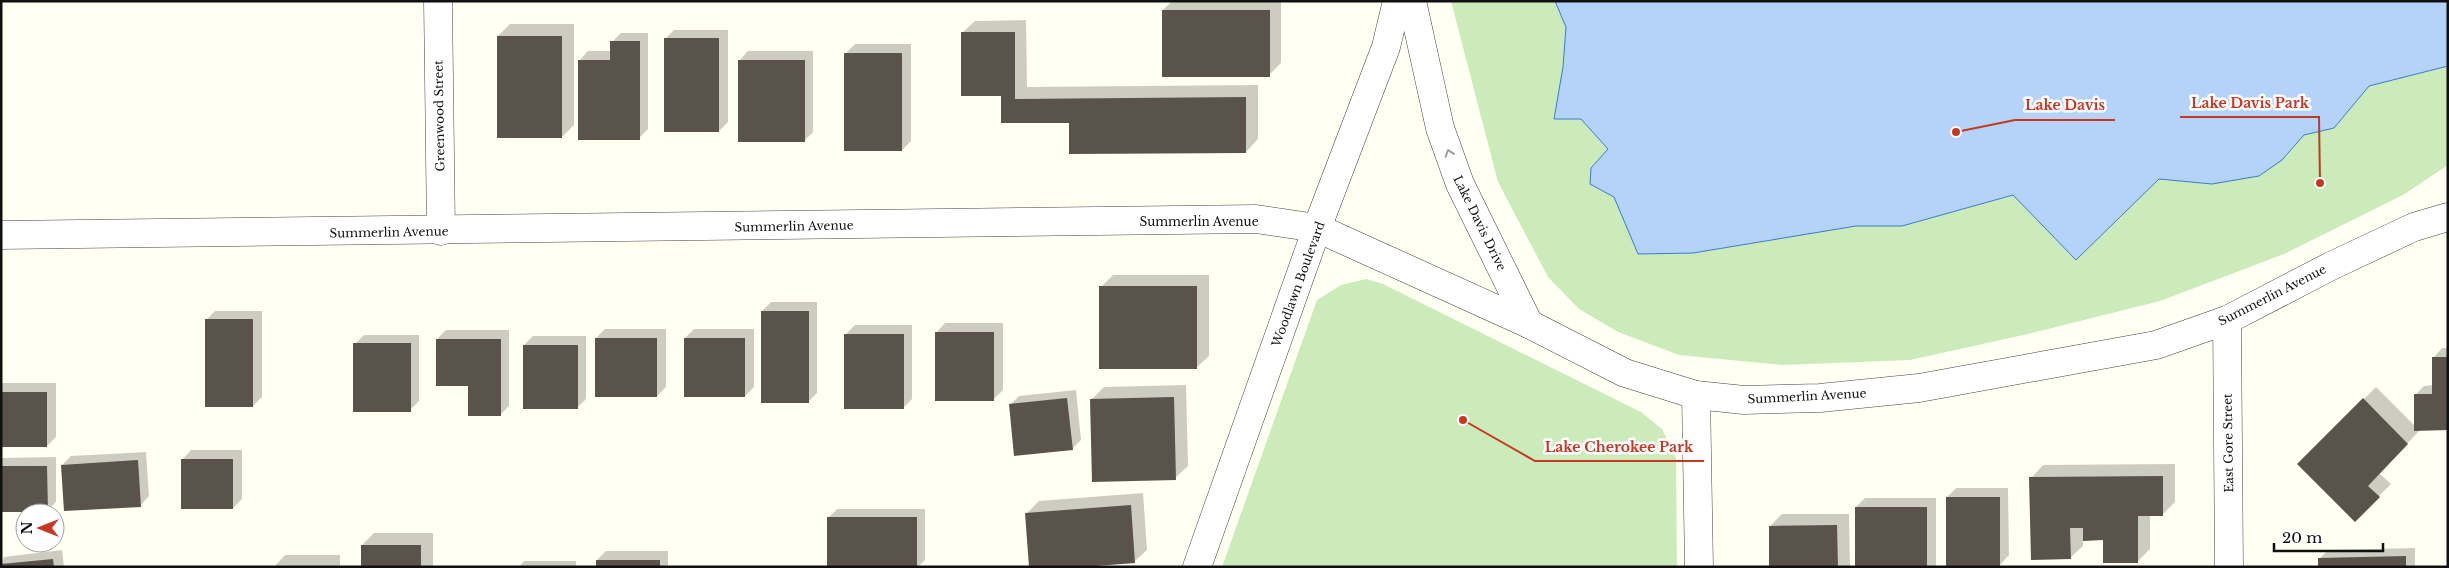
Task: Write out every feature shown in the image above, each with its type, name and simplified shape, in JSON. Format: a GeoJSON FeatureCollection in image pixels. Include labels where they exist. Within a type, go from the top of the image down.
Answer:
{"type":"FeatureCollection","features":[{"type":"Feature","properties":{"kind":"street","name":"Greenwood Street"},"geometry":{"type":"LineString","coordinates":[[438,1],[441,231]]}},
{"type":"Feature","properties":{"kind":"street","name":"Woodlawn Boulevard"},"geometry":{"type":"LineString","coordinates":[[1197,567],[1317,228],[1386,47],[1396,1]]}},
{"type":"Feature","properties":{"kind":"street","name":"Lake Davis Drive"},"geometry":{"type":"LineString","coordinates":[[1412,1],[1440,128],[1460,184],[1530,324]]}},
{"type":"Feature","properties":{"kind":"street","name":"Summerlin Avenue"},"geometry":{"type":"LineString","coordinates":[[1,235],[441,231],[1256,219],[1317,228],[1530,324],[1625,373],[1696,395],[1744,400],[1820,398],[1919,388],[2156,345],[2227,320],[2347,258],[2414,227],[2448,217]]}},
{"type":"Feature","properties":{"kind":"street","name":"East Gore Street"},"geometry":{"type":"LineString","coordinates":[[2227,320],[2230,567]]}},
{"type":"Feature","properties":{"kind":"street"},"geometry":{"type":"LineString","coordinates":[[1696,395],[1699,567]]}},
{"type":"Feature","properties":{"kind":"green space"},"geometry":{"type":"Polygon","coordinates":[[[1451,1],[1555,1],[1566,27],[1563,67],[1554,119],[1581,118],[1608,149],[1591,168],[1614,197],[1639,254],[1693,253],[1856,226],[1902,226],[2013,195],[2076,260],[2159,179],[2212,184],[2282,160],[2304,135],[2334,128],[2369,86],[2448,66],[2448,165],[2403,195],[2284,254],[2160,301],[2028,334],[1910,360],[1782,365],[1679,355],[1618,332],[1579,309],[1548,277],[1498,182],[1451,1]]]}},
{"type":"Feature","properties":{"kind":"green space"},"geometry":{"type":"Polygon","coordinates":[[[1366,279],[1383,284],[1641,412],[1662,429],[1676,458],[1677,567],[1222,567],[1317,300],[1341,285],[1366,279]]]}},
{"type":"Feature","properties":{"kind":"water"},"geometry":{"type":"Polygon","coordinates":[[[1555,1],[2448,1],[2448,66],[2369,86],[2334,128],[2304,135],[2282,160],[2259,176],[2212,184],[2159,179],[2076,260],[2013,195],[1902,226],[1856,226],[1693,253],[1638,254],[1614,197],[1590,184],[1591,168],[1608,149],[1581,119],[1554,119],[1563,67],[1566,27],[1555,1]]]}},
{"type":"Feature","properties":{"kind":"building"},"geometry":{"type":"Polygon","coordinates":[[[1162,10],[1270,10],[1270,77],[1162,77],[1162,10]]]}},
{"type":"Feature","properties":{"kind":"building"},"geometry":{"type":"Polygon","coordinates":[[[961,32],[1015,32],[1015,99],[1246,97],[1246,153],[1069,154],[1069,123],[1001,123],[1001,96],[961,96],[961,32]]]}},
{"type":"Feature","properties":{"kind":"building"},"geometry":{"type":"Polygon","coordinates":[[[497,36],[562,36],[562,138],[497,138],[497,36]]]}},
{"type":"Feature","properties":{"kind":"building"},"geometry":{"type":"Polygon","coordinates":[[[664,38],[719,38],[719,132],[664,132],[664,38]]]}},
{"type":"Feature","properties":{"kind":"building"},"geometry":{"type":"Polygon","coordinates":[[[610,41],[640,41],[640,140],[578,140],[578,60],[610,60],[610,41]]]}},
{"type":"Feature","properties":{"kind":"building"},"geometry":{"type":"Polygon","coordinates":[[[844,53],[902,53],[902,151],[844,151],[844,53]]]}},
{"type":"Feature","properties":{"kind":"building"},"geometry":{"type":"Polygon","coordinates":[[[738,60],[805,60],[805,142],[738,142],[738,60]]]}},
{"type":"Feature","properties":{"kind":"building"},"geometry":{"type":"Polygon","coordinates":[[[1099,286],[1197,286],[1197,369],[1099,369],[1099,286]]]}},
{"type":"Feature","properties":{"kind":"building"},"geometry":{"type":"Polygon","coordinates":[[[761,311],[809,311],[809,403],[761,403],[761,311]]]}},
{"type":"Feature","properties":{"kind":"building"},"geometry":{"type":"Polygon","coordinates":[[[205,319],[253,319],[253,407],[205,407],[205,319]]]}},
{"type":"Feature","properties":{"kind":"building"},"geometry":{"type":"Polygon","coordinates":[[[935,332],[994,332],[994,401],[935,401],[935,332]]]}},
{"type":"Feature","properties":{"kind":"building"},"geometry":{"type":"Polygon","coordinates":[[[844,334],[904,334],[904,409],[844,409],[844,334]]]}},
{"type":"Feature","properties":{"kind":"building"},"geometry":{"type":"Polygon","coordinates":[[[595,338],[657,338],[657,397],[595,397],[595,338]]]}},
{"type":"Feature","properties":{"kind":"building"},"geometry":{"type":"Polygon","coordinates":[[[684,338],[745,338],[745,397],[684,397],[684,338]]]}},
{"type":"Feature","properties":{"kind":"building"},"geometry":{"type":"Polygon","coordinates":[[[436,339],[501,339],[501,416],[468,416],[468,386],[436,386],[436,339]]]}},
{"type":"Feature","properties":{"kind":"building"},"geometry":{"type":"Polygon","coordinates":[[[353,343],[411,343],[411,412],[353,412],[353,343]]]}},
{"type":"Feature","properties":{"kind":"building"},"geometry":{"type":"Polygon","coordinates":[[[523,345],[578,345],[578,409],[523,409],[523,345]]]}},
{"type":"Feature","properties":{"kind":"building"},"geometry":{"type":"Polygon","coordinates":[[[2432,357],[2448,357],[2448,430],[2414,431],[2414,394],[2432,394],[2432,357]]]}},
{"type":"Feature","properties":{"kind":"building"},"geometry":{"type":"Polygon","coordinates":[[[1,392],[47,392],[47,447],[1,447],[1,392]]]}},
{"type":"Feature","properties":{"kind":"building"},"geometry":{"type":"Polygon","coordinates":[[[1174,397],[1176,480],[1092,482],[1090,399],[1174,397]]]}},
{"type":"Feature","properties":{"kind":"building"},"geometry":{"type":"Polygon","coordinates":[[[1067,398],[1073,450],[1014,456],[1009,404],[1067,398]]]}},
{"type":"Feature","properties":{"kind":"building"},"geometry":{"type":"Polygon","coordinates":[[[2363,398],[2408,444],[2368,486],[2380,497],[2355,522],[2297,464],[2363,398]]]}},
{"type":"Feature","properties":{"kind":"building"},"geometry":{"type":"Polygon","coordinates":[[[181,459],[233,459],[233,509],[181,509],[181,459]]]}},
{"type":"Feature","properties":{"kind":"building"},"geometry":{"type":"Polygon","coordinates":[[[138,460],[141,507],[65,511],[61,465],[138,460]]]}},
{"type":"Feature","properties":{"kind":"building"},"geometry":{"type":"Polygon","coordinates":[[[1,466],[47,466],[48,503],[15,503],[15,512],[1,512],[1,466]]]}},
{"type":"Feature","properties":{"kind":"building"},"geometry":{"type":"Polygon","coordinates":[[[2163,476],[2163,516],[2138,516],[2138,563],[2103,563],[2103,540],[2083,541],[2083,528],[2070,528],[2071,559],[2031,560],[2029,477],[2163,476]]]}},
{"type":"Feature","properties":{"kind":"building"},"geometry":{"type":"Polygon","coordinates":[[[1946,497],[2000,497],[2000,566],[1946,566],[1946,497]]]}},
{"type":"Feature","properties":{"kind":"building"},"geometry":{"type":"Polygon","coordinates":[[[1131,505],[1135,563],[1083,567],[1029,567],[1025,513],[1131,505]]]}},
{"type":"Feature","properties":{"kind":"building"},"geometry":{"type":"Polygon","coordinates":[[[1855,507],[1927,507],[1927,567],[1855,567],[1855,507]]]}},
{"type":"Feature","properties":{"kind":"building"},"geometry":{"type":"Polygon","coordinates":[[[827,517],[917,517],[917,567],[827,567],[827,517]]]}},
{"type":"Feature","properties":{"kind":"building"},"geometry":{"type":"Polygon","coordinates":[[[1837,525],[1838,567],[1769,567],[1769,526],[1837,525]]]}},
{"type":"Feature","properties":{"kind":"building"},"geometry":{"type":"Polygon","coordinates":[[[361,545],[421,545],[421,567],[361,567],[361,545]]]}},
{"type":"Feature","properties":{"kind":"building"},"geometry":{"type":"Polygon","coordinates":[[[2406,556],[2406,567],[2318,567],[2318,558],[2406,556]]]}},
{"type":"Feature","properties":{"kind":"building"},"geometry":{"type":"Polygon","coordinates":[[[53,559],[54,567],[1,567],[1,564],[53,559]]]}},
{"type":"Feature","properties":{"kind":"building"},"geometry":{"type":"Polygon","coordinates":[[[596,560],[660,560],[660,567],[596,567],[596,560]]]}},
{"type":"Feature","properties":{"kind":"place","name":"Lake Davis"},"geometry":{"type":"Point","coordinates":[1956,132]}},
{"type":"Feature","properties":{"kind":"place","name":"Lake Davis Park"},"geometry":{"type":"Point","coordinates":[2320,183]}},
{"type":"Feature","properties":{"kind":"place","name":"Lake Cherokee Park"},"geometry":{"type":"Point","coordinates":[1463,420]}}]}
